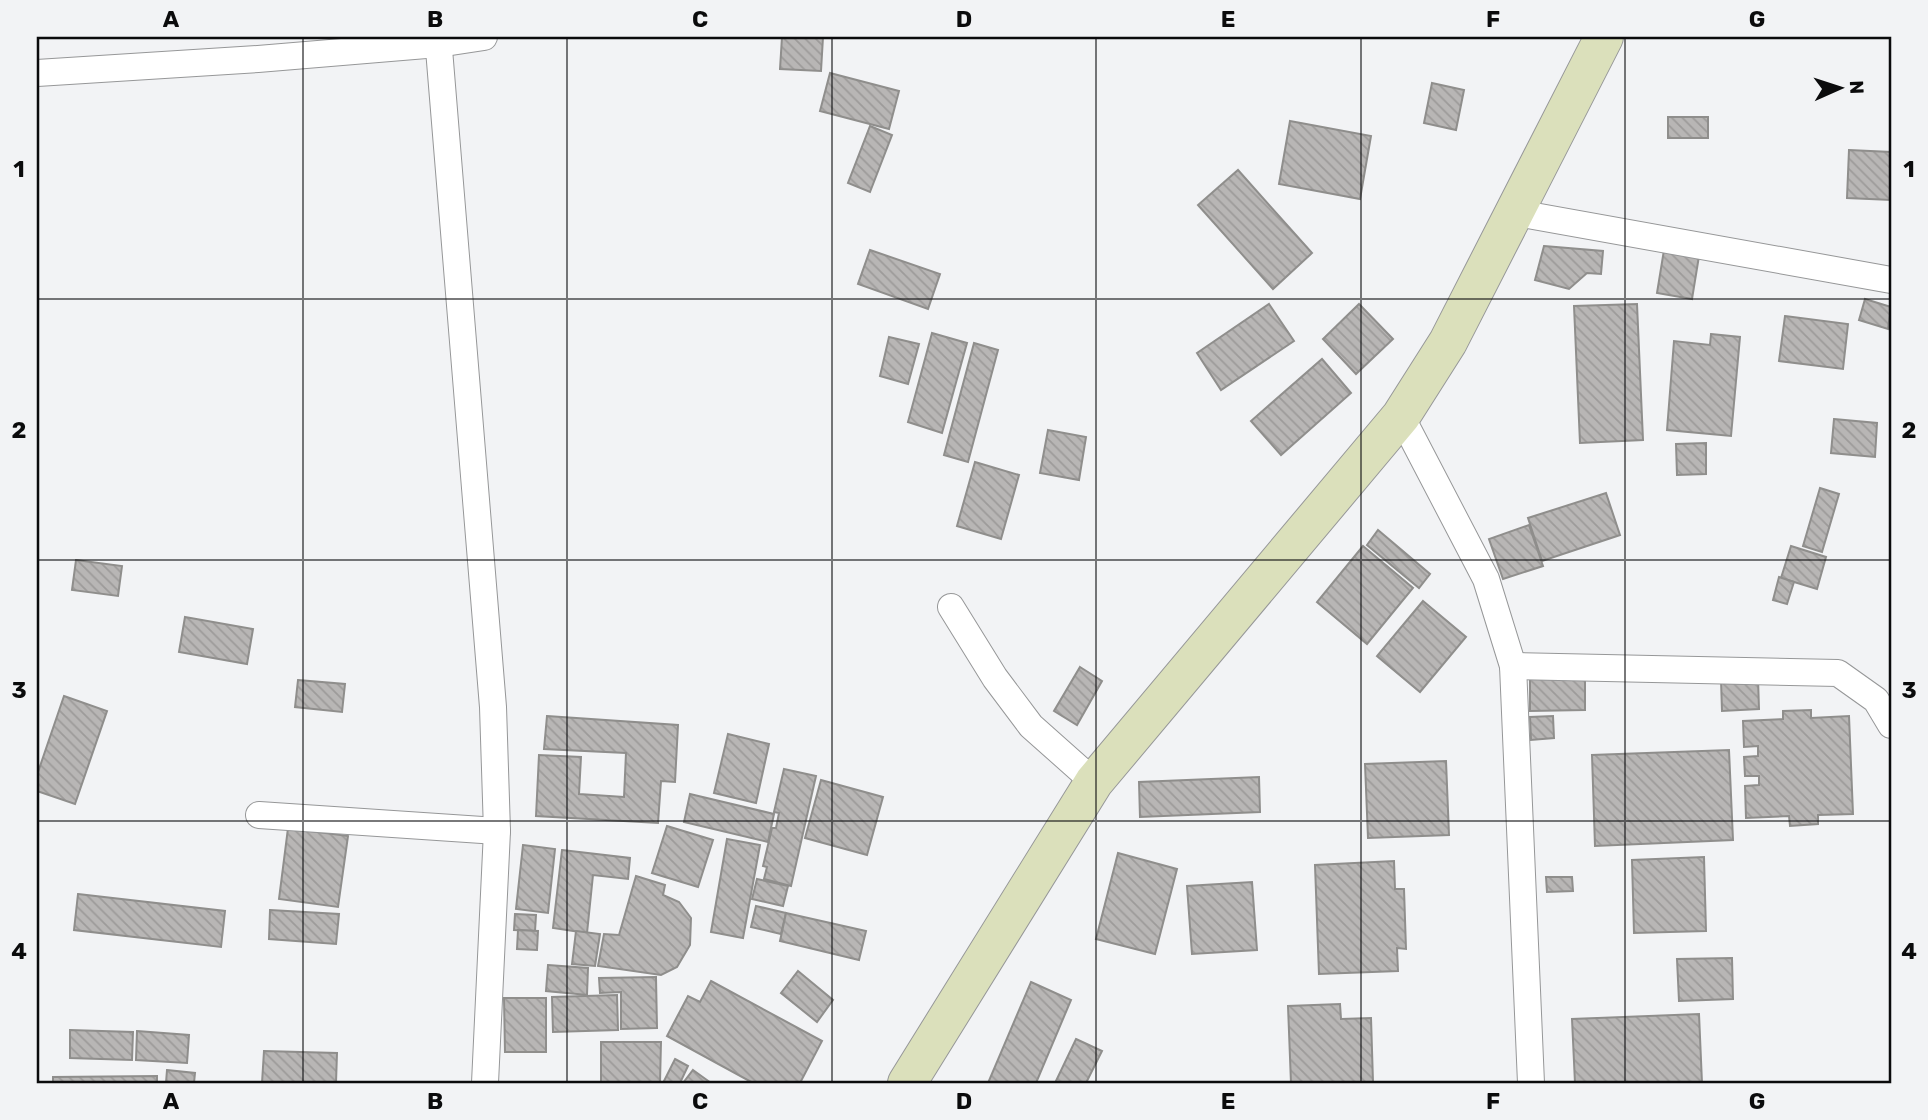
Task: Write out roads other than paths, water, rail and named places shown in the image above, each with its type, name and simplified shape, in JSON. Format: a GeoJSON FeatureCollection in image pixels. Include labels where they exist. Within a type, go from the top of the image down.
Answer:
{"type":"FeatureCollection","features":[{"type":"Feature","properties":{"kind":"street"},"geometry":{"type":"LineString","coordinates":[[37,73],[484,37]]}},
{"type":"Feature","properties":{"kind":"street"},"geometry":{"type":"LineString","coordinates":[[907,1083],[1094,782],[1401,416],[1448,342],[1517,213],[1604,37]]}},
{"type":"Feature","properties":{"kind":"street"},"geometry":{"type":"LineString","coordinates":[[438,41],[493,707],[497,831],[485,1083]]}},
{"type":"Feature","properties":{"kind":"street"},"geometry":{"type":"LineString","coordinates":[[1517,213],[1891,280]]}},
{"type":"Feature","properties":{"kind":"street"},"geometry":{"type":"LineString","coordinates":[[1401,416],[1486,579],[1513,666],[1531,1083]]}},
{"type":"Feature","properties":{"kind":"street"},"geometry":{"type":"LineString","coordinates":[[951,607],[995,678],[1031,726],[1094,782]]}},
{"type":"Feature","properties":{"kind":"street"},"geometry":{"type":"LineString","coordinates":[[1513,666],[1838,673],[1876,700],[1891,725]]}},
{"type":"Feature","properties":{"kind":"street"},"geometry":{"type":"LineString","coordinates":[[259,815],[497,831]]}}]}
